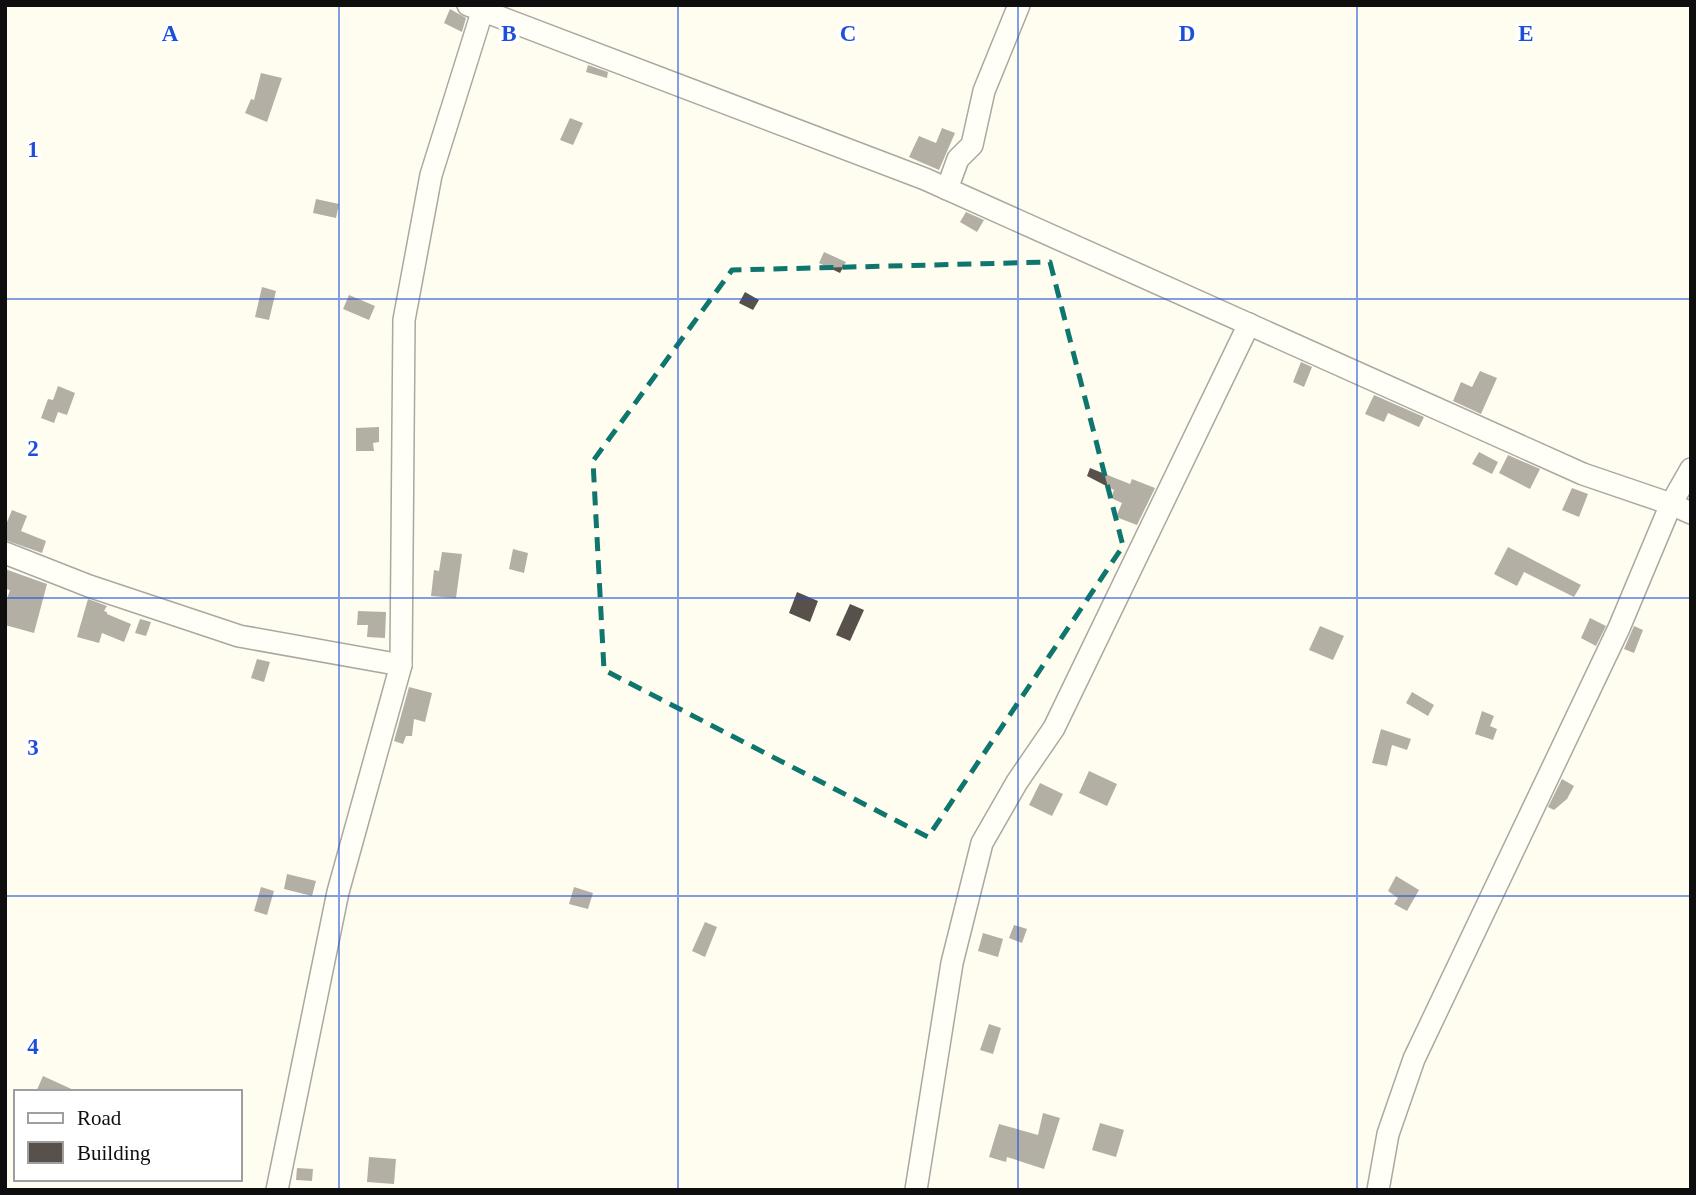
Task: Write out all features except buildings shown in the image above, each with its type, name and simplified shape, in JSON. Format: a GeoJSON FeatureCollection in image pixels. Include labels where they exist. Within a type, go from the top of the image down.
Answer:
{"type":"FeatureCollection","features":[{"type":"Feature","properties":{"kind":"street"},"geometry":{"type":"LineString","coordinates":[[947,189],[958,159],[972,145],[984,91],[1019,5]]}},
{"type":"Feature","properties":{"kind":"street"},"geometry":{"type":"LineString","coordinates":[[276,1190],[338,892],[401,665],[404,320],[431,175],[475,7],[925,178],[1583,474],[1671,503],[1691,513]]}},
{"type":"Feature","properties":{"kind":"street"},"geometry":{"type":"LineString","coordinates":[[916,1190],[952,963],[982,843],[1017,782],[1054,728],[1249,324]]}},
{"type":"Feature","properties":{"kind":"street"},"geometry":{"type":"LineString","coordinates":[[1378,1190],[1388,1135],[1414,1059],[1619,628],[1671,503],[1691,469]]}},
{"type":"Feature","properties":{"kind":"street"},"geometry":{"type":"LineString","coordinates":[[5,553],[89,586],[239,636],[401,665]]}},
{"type":"Feature","properties":{"kind":"highlighted area"},"geometry":{"type":"Polygon","coordinates":[[[1050,262],[1123,546],[928,837],[604,670],[593,461],[732,270],[1050,262]]]}}]}
